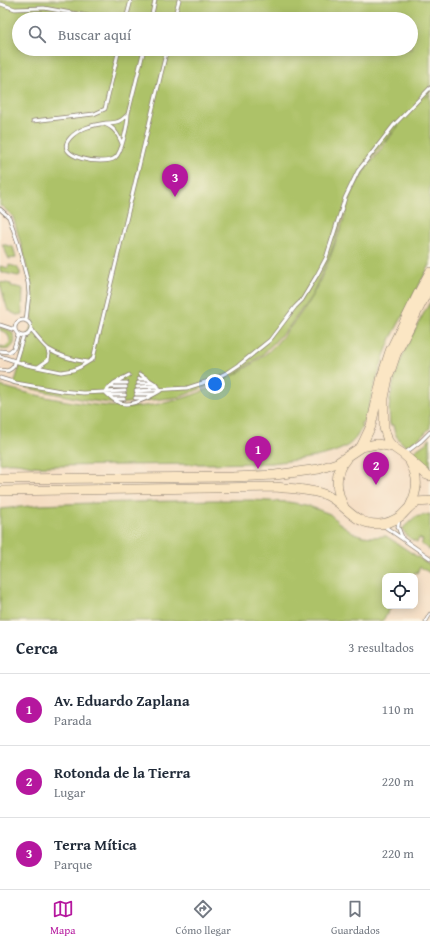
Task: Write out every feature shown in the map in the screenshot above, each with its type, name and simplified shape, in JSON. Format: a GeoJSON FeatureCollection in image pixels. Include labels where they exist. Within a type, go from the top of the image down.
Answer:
{"type":"FeatureCollection","features":[{"type":"Feature","properties":{"kind":"main road"},"geometry":{"type":"LineString","coordinates":[[361,447],[371,426],[382,376],[390,352],[430,272]]}},
{"type":"Feature","properties":{"kind":"main road"},"geometry":{"type":"LineString","coordinates":[[393,448],[388,440],[384,428],[385,388],[396,354],[430,286]]}},
{"type":"Feature","properties":{"kind":"main road"},"geometry":{"type":"LineString","coordinates":[[0,479],[275,475],[319,469],[337,463],[361,447],[377,444],[393,448],[430,476]]}},
{"type":"Feature","properties":{"kind":"main road"},"geometry":{"type":"LineString","coordinates":[[345,508],[339,497],[337,485],[338,473],[343,462],[351,453]]}},
{"type":"Feature","properties":{"kind":"main road"},"geometry":{"type":"LineString","coordinates":[[406,457],[414,470],[417,483],[415,496],[409,508]]}},
{"type":"Feature","properties":{"kind":"main road"},"geometry":{"type":"LineString","coordinates":[[0,491],[275,487],[316,491],[328,496],[345,508],[354,517],[366,522],[379,524],[390,522],[418,502],[430,501]]}},
{"type":"Feature","properties":{"kind":"lane"},"geometry":{"type":"LineString","coordinates":[[128,12],[131,0]]}},
{"type":"Feature","properties":{"kind":"lane"},"geometry":{"type":"LineString","coordinates":[[152,12],[155,0]]}},
{"type":"Feature","properties":{"kind":"lane"},"geometry":{"type":"LineString","coordinates":[[176,12],[179,0]]}},
{"type":"Feature","properties":{"kind":"lane"},"geometry":{"type":"LineString","coordinates":[[1,4],[15,9],[44,8],[66,12]]}},
{"type":"Feature","properties":{"kind":"lane"},"geometry":{"type":"LineString","coordinates":[[33,121],[94,114],[105,109],[117,56]]}},
{"type":"Feature","properties":{"kind":"lane"},"geometry":{"type":"LineString","coordinates":[[128,114],[121,121],[87,127],[78,131],[66,144],[68,152],[81,158],[102,161],[109,161],[119,153],[128,121],[128,114],[142,56]]}},
{"type":"Feature","properties":{"kind":"lane"},"geometry":{"type":"LineString","coordinates":[[0,356],[16,362],[61,372],[80,367],[93,358],[165,56]]}},
{"type":"Feature","properties":{"kind":"lane"},"geometry":{"type":"LineString","coordinates":[[136,391],[187,388],[212,380],[239,365],[270,340],[302,300],[326,258],[345,198],[358,171],[372,151],[394,125],[430,88]]}},
{"type":"Feature","properties":{"kind":"lane"},"geometry":{"type":"LineString","coordinates":[[103,124],[115,130],[122,144]]}},
{"type":"Feature","properties":{"kind":"lane"},"geometry":{"type":"LineString","coordinates":[[0,209],[9,217],[18,243],[28,283],[26,321]]}},
{"type":"Feature","properties":{"kind":"lane"},"geometry":{"type":"LineString","coordinates":[[31,330],[28,335],[18,335],[15,330],[15,325],[21,320],[26,321],[30,325],[31,330],[48,348],[61,356],[87,362]]}},
{"type":"Feature","properties":{"kind":"lane"},"geometry":{"type":"LineString","coordinates":[[0,325],[15,330]]}},
{"type":"Feature","properties":{"kind":"lane"},"geometry":{"type":"LineString","coordinates":[[0,351],[9,352],[14,348],[18,335]]}},
{"type":"Feature","properties":{"kind":"lane"},"geometry":{"type":"LineString","coordinates":[[0,370],[7,371],[12,369],[16,362],[23,336]]}},
{"type":"Feature","properties":{"kind":"lane"},"geometry":{"type":"LineString","coordinates":[[38,367],[48,360],[48,348]]}},
{"type":"Feature","properties":{"kind":"lane"},"geometry":{"type":"LineString","coordinates":[[140,374],[158,386],[161,390]]}},
{"type":"Feature","properties":{"kind":"lane"},"geometry":{"type":"LineString","coordinates":[[105,392],[114,383],[129,375]]}},
{"type":"Feature","properties":{"kind":"lane"},"geometry":{"type":"LineString","coordinates":[[0,378],[16,383],[61,391],[83,393],[125,393]]}},
{"type":"Feature","properties":{"kind":"lane"},"geometry":{"type":"LineString","coordinates":[[114,383],[128,381],[122,379]]}},
{"type":"Feature","properties":{"kind":"lane"},"geometry":{"type":"LineString","coordinates":[[139,379],[148,379]]}},
{"type":"Feature","properties":{"kind":"lane"},"geometry":{"type":"LineString","coordinates":[[136,391],[154,383]]}},
{"type":"Feature","properties":{"kind":"lane"},"geometry":{"type":"LineString","coordinates":[[136,391],[158,386]]}},
{"type":"Feature","properties":{"kind":"lane"},"geometry":{"type":"LineString","coordinates":[[109,388],[125,393]]}},
{"type":"Feature","properties":{"kind":"lane"},"geometry":{"type":"LineString","coordinates":[[105,392],[121,404],[136,403],[161,390]]}},
{"type":"Feature","properties":{"kind":"lane"},"geometry":{"type":"LineString","coordinates":[[136,391],[154,394]]}},
{"type":"Feature","properties":{"kind":"lane"},"geometry":{"type":"LineString","coordinates":[[136,391],[147,398]]}},
{"type":"Feature","properties":{"kind":"lane"},"geometry":{"type":"LineString","coordinates":[[109,395],[125,393]]}},
{"type":"Feature","properties":{"kind":"lane"},"geometry":{"type":"LineString","coordinates":[[113,399],[125,393]]}},
{"type":"Feature","properties":{"kind":"lane"},"geometry":{"type":"LineString","coordinates":[[406,457],[430,432]]}},
{"type":"Feature","properties":{"kind":"lane"},"geometry":{"type":"LineString","coordinates":[[400,516],[398,527],[402,539]]}},
{"type":"Feature","properties":{"kind":"lane"},"geometry":{"type":"LineString","coordinates":[[379,524],[386,527],[430,558]]}},
{"type":"Feature","properties":{"kind":"lane"},"geometry":{"type":"LineString","coordinates":[[426,621],[430,614]]}},
{"type":"Feature","properties":{"kind":"green space"},"geometry":{"type":"Polygon","coordinates":[[[0,0],[430,0],[430,93],[425,98],[430,94],[430,265],[391,338],[375,384],[365,422],[361,423],[362,427],[355,439],[345,447],[314,457],[272,463],[40,466],[13,463],[0,464],[0,386],[63,400],[94,405],[126,407],[166,403],[205,390],[228,378],[180,397],[118,404],[85,400],[14,385],[22,358],[23,344],[27,340],[33,321],[31,311],[31,287],[13,217],[0,206],[0,0]],[[399,125],[367,166],[354,186],[349,200],[364,172],[399,125]],[[347,203],[331,252],[312,296],[326,268],[346,212],[347,203]],[[310,298],[288,328],[262,355],[231,377],[251,365],[269,351],[303,311],[310,298]]]}},
{"type":"Feature","properties":{"kind":"green space"},"geometry":{"type":"Polygon","coordinates":[[[2,244],[13,247],[15,258],[9,259],[2,244]]]}},
{"type":"Feature","properties":{"kind":"green space"},"geometry":{"type":"Polygon","coordinates":[[[9,265],[17,267],[20,275],[18,276],[0,272],[0,266],[8,268],[9,265]]]}},
{"type":"Feature","properties":{"kind":"green space"},"geometry":{"type":"Polygon","coordinates":[[[0,282],[11,284],[11,286],[23,289],[22,314],[17,315],[10,310],[8,311],[0,282]]]}},
{"type":"Feature","properties":{"kind":"green space"},"geometry":{"type":"Polygon","coordinates":[[[430,302],[430,428],[407,447],[397,438],[393,425],[390,425],[389,410],[391,396],[398,368],[416,327],[430,302]]]}},
{"type":"Feature","properties":{"kind":"green space"},"geometry":{"type":"Polygon","coordinates":[[[0,327],[9,330],[14,336],[14,344],[9,349],[0,349],[0,346],[5,347],[10,343],[9,337],[0,330],[0,327]]]}},
{"type":"Feature","properties":{"kind":"green space"},"geometry":{"type":"Polygon","coordinates":[[[430,438],[430,467],[423,463],[413,452],[426,443],[430,438]]]}},
{"type":"Feature","properties":{"kind":"green space"},"geometry":{"type":"Polygon","coordinates":[[[251,500],[288,502],[306,505],[330,514],[338,522],[354,533],[373,537],[386,536],[430,565],[430,573],[420,567],[417,573],[382,573],[382,609],[390,609],[383,620],[380,621],[0,621],[0,509],[39,505],[251,500]]]}},
{"type":"Feature","properties":{"kind":"green space"},"geometry":{"type":"Polygon","coordinates":[[[430,514],[430,550],[421,544],[423,540],[419,538],[417,542],[412,540],[405,533],[403,528],[415,517],[430,514]]]}},
{"type":"Feature","properties":{"kind":"place","name":"Terra Mítica"},"geometry":{"type":"Point","coordinates":[175,197]}},
{"type":"Feature","properties":{"kind":"place","name":"Av. Eduardo Zaplana"},"geometry":{"type":"Point","coordinates":[258,469]}},
{"type":"Feature","properties":{"kind":"place","name":"Rotonda de la Tierra"},"geometry":{"type":"Point","coordinates":[376,485]}}]}
